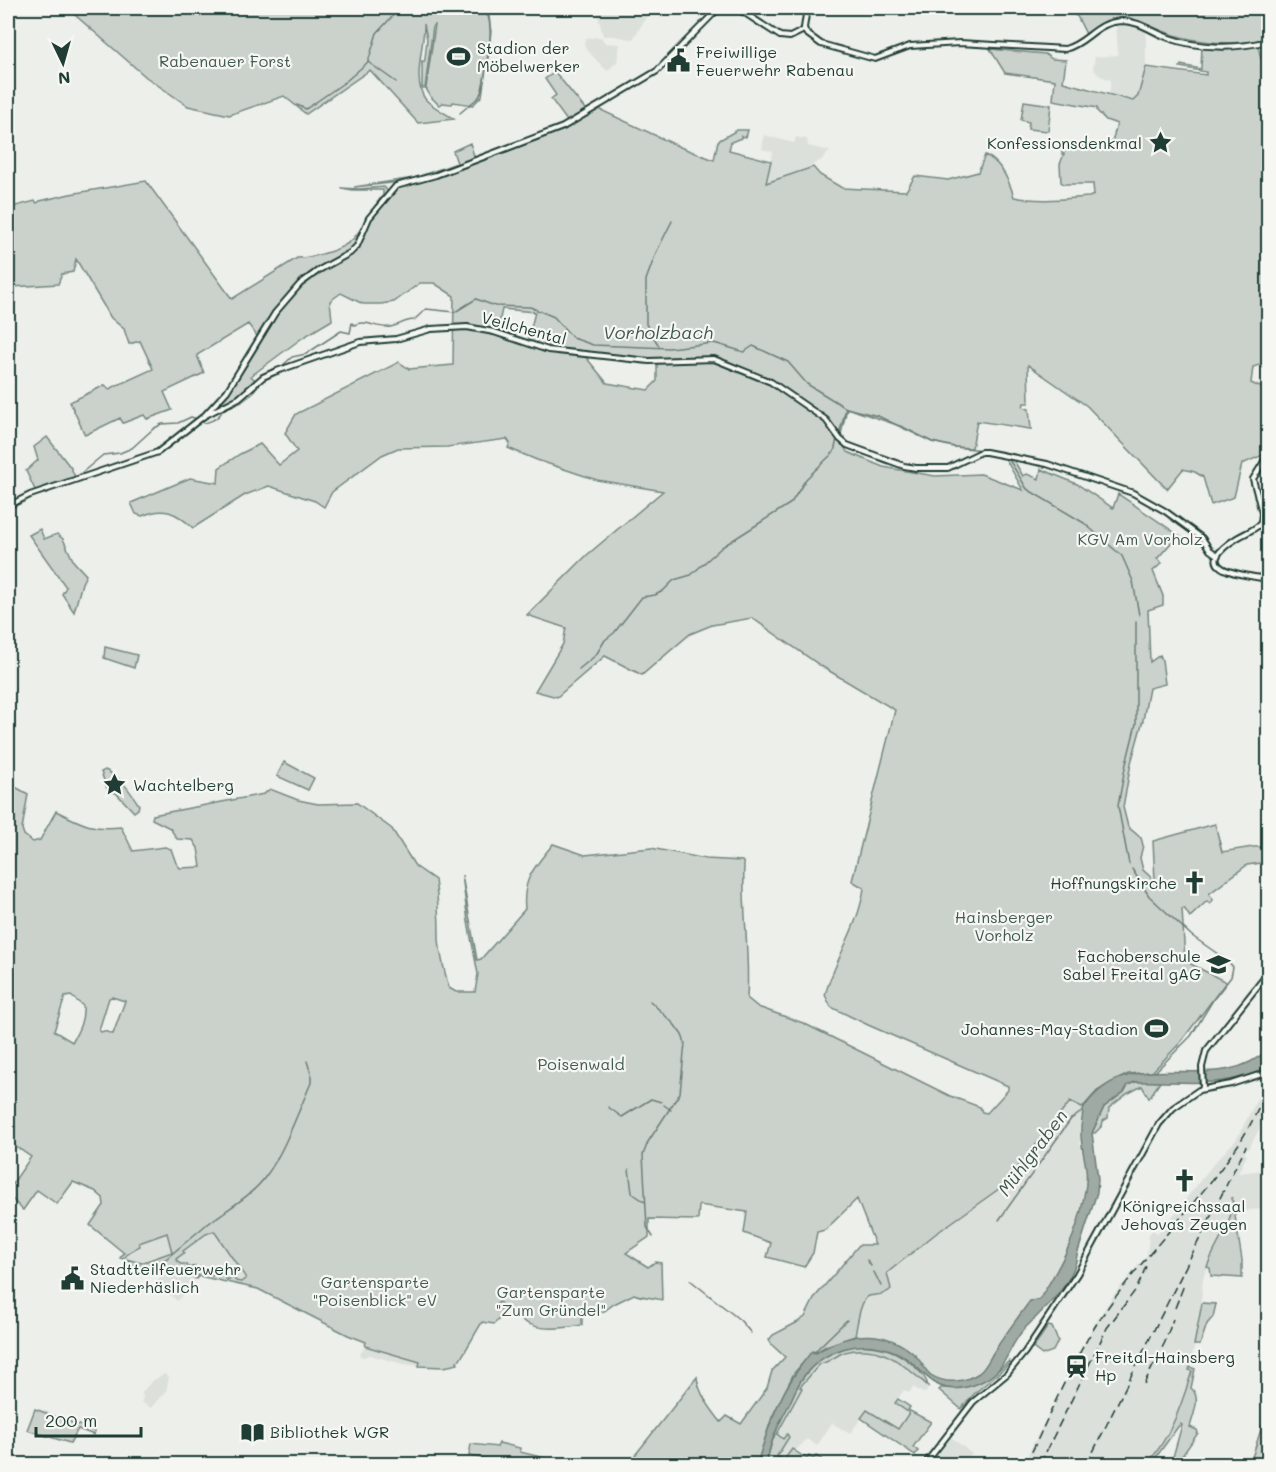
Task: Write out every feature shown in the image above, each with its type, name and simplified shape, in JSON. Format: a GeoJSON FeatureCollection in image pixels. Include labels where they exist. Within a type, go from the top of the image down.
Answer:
{"type":"FeatureCollection","features":[{"type":"Feature","properties":{"kind":"street"},"geometry":{"type":"LineString","coordinates":[[8,506],[158,452],[204,416],[231,385],[275,313],[300,284],[319,270],[350,253],[357,246],[369,218],[396,186],[436,175],[563,127],[657,71],[719,8]]}},
{"type":"Feature","properties":{"kind":"street"},"geometry":{"type":"LineString","coordinates":[[737,8],[780,36],[790,36],[804,30]]}},
{"type":"Feature","properties":{"kind":"street"},"geometry":{"type":"LineString","coordinates":[[807,8],[804,30],[809,37],[820,44],[874,58],[906,47],[960,42],[1065,49],[1076,45],[1104,25],[1122,21],[1138,23],[1172,39],[1213,45],[1239,47],[1269,41]]}},
{"type":"Feature","properties":{"kind":"street","name":"Veilchental"},"geometry":{"type":"LineString","coordinates":[[204,416],[239,398],[263,377],[360,342],[396,339],[431,329],[467,327],[494,332],[548,350],[649,361],[714,359],[771,382],[825,420],[840,439],[862,451],[916,468],[948,468],[981,452],[1061,468],[1133,493],[1165,511],[1202,538],[1210,550],[1218,555],[1218,563],[1226,571],[1269,579]]}},
{"type":"Feature","properties":{"kind":"street"},"geometry":{"type":"LineString","coordinates":[[1218,555],[1231,542],[1261,523],[1262,513],[1252,479],[1267,457]]}},
{"type":"Feature","properties":{"kind":"street"},"geometry":{"type":"LineString","coordinates":[[1203,1088],[1203,1060],[1207,1049],[1269,973]]}},
{"type":"Feature","properties":{"kind":"street"},"geometry":{"type":"LineString","coordinates":[[925,1464],[973,1402],[1007,1374],[1025,1352],[1083,1264],[1161,1122],[1177,1104],[1203,1088],[1230,1084],[1269,1072]]}},
{"type":"Feature","properties":{"kind":"shaded area"},"geometry":{"type":"Polygon","coordinates":[[[596,8],[652,8],[633,39],[630,39],[603,36],[596,8]]]}},
{"type":"Feature","properties":{"kind":"shaded area"},"geometry":{"type":"Polygon","coordinates":[[[1129,23],[1146,28],[1146,67],[1138,96],[1134,101],[1109,95],[1111,80],[1100,76],[1093,69],[1095,57],[1118,55],[1116,24],[1129,23]]]}},
{"type":"Feature","properties":{"kind":"shaded area"},"geometry":{"type":"Polygon","coordinates":[[[601,37],[605,43],[620,44],[617,62],[607,71],[584,44],[586,38],[601,37]]]}},
{"type":"Feature","properties":{"kind":"shaded area"},"geometry":{"type":"Polygon","coordinates":[[[764,135],[794,143],[796,137],[807,139],[808,146],[830,151],[821,160],[803,171],[765,184],[773,152],[762,149],[764,135]]]}},
{"type":"Feature","properties":{"kind":"shaded area"},"geometry":{"type":"Polygon","coordinates":[[[1268,1049],[1268,1067],[1253,1074],[1220,1081],[1135,1082],[1128,1085],[1124,1092],[1104,1107],[1092,1133],[1098,1179],[1097,1192],[1075,1266],[1065,1286],[1018,1336],[1005,1361],[993,1375],[971,1386],[957,1389],[945,1388],[928,1378],[904,1356],[893,1351],[869,1346],[844,1348],[822,1359],[802,1379],[775,1433],[767,1464],[757,1464],[778,1404],[792,1378],[812,1351],[816,1353],[841,1340],[853,1337],[878,1336],[902,1345],[916,1356],[929,1373],[937,1378],[949,1381],[962,1380],[981,1371],[1030,1301],[1039,1300],[1067,1250],[1077,1224],[1086,1186],[1081,1132],[1083,1111],[1104,1086],[1126,1076],[1150,1072],[1224,1070],[1247,1063],[1268,1049]]]}},
{"type":"Feature","properties":{"kind":"shaded area"},"geometry":{"type":"Polygon","coordinates":[[[1268,1078],[1268,1111],[1249,1149],[1247,1148],[1244,1153],[1247,1155],[1238,1173],[1263,1170],[1261,1209],[1234,1212],[1233,1209],[1211,1254],[1203,1279],[1199,1327],[1189,1369],[1192,1371],[1174,1421],[1159,1447],[1146,1464],[1023,1464],[1094,1325],[1113,1296],[1147,1255],[1149,1234],[1153,1230],[1157,1233],[1168,1222],[1214,1163],[1236,1140],[1268,1078]]]}},
{"type":"Feature","properties":{"kind":"shaded area"},"geometry":{"type":"Polygon","coordinates":[[[1070,1102],[1082,1108],[1080,1144],[1086,1169],[1085,1194],[1075,1230],[1060,1268],[1039,1300],[1030,1301],[980,1372],[954,1382],[939,1380],[928,1374],[917,1356],[855,1336],[862,1301],[890,1283],[887,1273],[934,1235],[1003,1186],[1070,1102]]]}},
{"type":"Feature","properties":{"kind":"shaded area"},"geometry":{"type":"Polygon","coordinates":[[[214,1231],[247,1278],[241,1282],[227,1280],[216,1274],[212,1276],[194,1273],[199,1276],[177,1301],[157,1282],[166,1268],[187,1271],[175,1265],[176,1259],[184,1253],[183,1251],[214,1231]]]}},
{"type":"Feature","properties":{"kind":"shaded area"},"geometry":{"type":"Polygon","coordinates":[[[167,1233],[173,1252],[171,1254],[141,1263],[123,1259],[140,1247],[139,1243],[167,1233]]]}},
{"type":"Feature","properties":{"kind":"shaded area"},"geometry":{"type":"Polygon","coordinates":[[[365,1346],[420,1362],[419,1366],[370,1355],[359,1356],[365,1346]]]}},
{"type":"Feature","properties":{"kind":"shaded area"},"geometry":{"type":"Polygon","coordinates":[[[866,1349],[896,1359],[928,1386],[927,1392],[923,1393],[913,1387],[909,1393],[904,1390],[895,1403],[909,1413],[898,1429],[867,1410],[850,1434],[832,1423],[817,1446],[807,1439],[795,1451],[791,1450],[784,1460],[777,1456],[783,1439],[776,1434],[806,1378],[820,1364],[840,1354],[866,1349]]]}},
{"type":"Feature","properties":{"kind":"shaded area"},"geometry":{"type":"Polygon","coordinates":[[[164,1374],[169,1377],[166,1392],[151,1408],[141,1402],[142,1392],[152,1381],[164,1374]]]}},
{"type":"Feature","properties":{"kind":"shaded area"},"geometry":{"type":"Polygon","coordinates":[[[951,1437],[972,1454],[963,1464],[930,1464],[951,1437]]]}},
{"type":"Feature","properties":{"kind":"green space","name":"Rabenauer Forst"},"geometry":{"type":"Polygon","coordinates":[[[67,8],[475,8],[474,11],[489,16],[491,32],[482,96],[473,105],[453,102],[439,105],[426,88],[435,25],[433,26],[425,88],[422,88],[422,61],[424,62],[425,59],[427,39],[424,24],[419,83],[426,100],[454,119],[418,123],[370,70],[306,114],[284,96],[229,115],[188,106],[146,77],[67,8]]]}},
{"type":"Feature","properties":{"kind":"green space"},"geometry":{"type":"Polygon","coordinates":[[[1058,8],[1268,8],[1268,38],[1236,43],[1203,41],[1167,33],[1144,23],[1124,18],[1100,25],[1086,34],[1077,16],[1058,8]]]}},
{"type":"Feature","properties":{"kind":"green space"},"geometry":{"type":"Polygon","coordinates":[[[1202,46],[1231,49],[1258,46],[1261,59],[1268,58],[1268,362],[1253,367],[1251,383],[1268,389],[1268,449],[1263,455],[1242,464],[1234,497],[1211,505],[1203,477],[1183,469],[1167,489],[1087,406],[1028,365],[1029,403],[1024,403],[1023,407],[1029,409],[1031,429],[977,421],[972,448],[954,447],[932,442],[903,427],[847,408],[840,439],[847,452],[883,467],[935,476],[981,474],[1023,490],[1005,458],[1013,459],[1023,476],[1027,474],[1039,479],[1041,469],[1077,484],[1113,508],[1118,494],[1183,538],[1171,543],[1157,559],[1162,563],[1153,571],[1163,596],[1163,605],[1148,610],[1150,662],[1160,655],[1165,684],[1149,688],[1123,807],[1128,827],[1141,838],[1143,845],[1140,858],[1143,870],[1155,881],[1153,841],[1215,824],[1222,852],[1268,847],[1268,862],[1247,865],[1209,894],[1213,900],[1210,904],[1207,901],[1190,917],[1184,908],[1182,909],[1185,961],[1226,982],[1180,1043],[1152,1072],[1128,1074],[1097,1091],[1082,1108],[1070,1102],[1003,1186],[934,1235],[887,1273],[891,1289],[883,1294],[866,1298],[859,1313],[855,1336],[826,1346],[809,1356],[794,1373],[772,1417],[757,1464],[628,1464],[697,1377],[702,1394],[721,1422],[727,1416],[741,1424],[767,1388],[772,1371],[785,1357],[769,1340],[773,1335],[805,1317],[815,1297],[859,1245],[875,1245],[857,1199],[825,1230],[817,1232],[813,1253],[804,1267],[767,1257],[771,1243],[744,1233],[747,1212],[699,1205],[698,1220],[649,1219],[649,1237],[626,1253],[648,1267],[655,1262],[661,1263],[662,1300],[634,1294],[603,1312],[582,1310],[582,1325],[557,1328],[536,1327],[527,1323],[499,1302],[497,1304],[504,1314],[494,1324],[482,1322],[460,1360],[457,1361],[458,1364],[444,1367],[419,1366],[420,1362],[365,1346],[366,1342],[258,1289],[193,1273],[200,1267],[205,1275],[209,1272],[212,1276],[215,1273],[222,1273],[227,1280],[233,1277],[236,1281],[241,1282],[246,1278],[214,1231],[206,1234],[176,1259],[180,1264],[185,1264],[190,1268],[194,1266],[191,1271],[162,1265],[135,1266],[126,1259],[141,1263],[172,1252],[167,1233],[139,1243],[140,1246],[123,1259],[120,1258],[124,1253],[90,1225],[104,1205],[103,1198],[95,1191],[73,1182],[57,1204],[37,1190],[23,1210],[8,1195],[8,1190],[31,1157],[8,1141],[8,783],[28,794],[22,829],[24,835],[33,842],[40,840],[56,811],[87,825],[102,828],[121,827],[133,851],[165,847],[171,849],[180,868],[201,867],[198,848],[193,840],[177,839],[170,828],[152,819],[153,815],[264,794],[270,789],[298,800],[318,804],[357,803],[392,829],[415,866],[435,880],[441,956],[449,988],[456,992],[475,992],[478,974],[462,875],[477,960],[481,959],[525,909],[526,889],[531,874],[553,844],[585,855],[651,848],[706,859],[742,861],[744,864],[748,964],[747,998],[758,1007],[803,1023],[950,1096],[980,1107],[982,1112],[987,1113],[1008,1090],[1008,1086],[831,1007],[825,995],[861,902],[864,888],[852,881],[895,710],[821,666],[752,618],[712,625],[690,634],[642,675],[605,656],[557,697],[535,691],[563,644],[566,628],[527,615],[587,555],[663,491],[597,480],[537,460],[508,448],[510,443],[507,439],[447,447],[398,448],[382,455],[332,492],[324,507],[315,501],[269,486],[245,495],[193,528],[169,512],[157,511],[142,516],[136,514],[131,503],[190,478],[218,483],[219,468],[260,444],[279,465],[297,451],[285,433],[296,414],[399,362],[409,369],[453,365],[454,296],[434,283],[420,283],[394,302],[381,304],[363,304],[341,293],[330,301],[332,320],[302,338],[251,376],[255,380],[237,397],[214,409],[212,407],[232,388],[263,333],[260,332],[257,336],[248,324],[197,355],[204,373],[164,392],[172,410],[147,419],[144,415],[123,423],[120,418],[85,435],[70,402],[105,385],[109,389],[153,369],[140,341],[129,344],[124,329],[111,318],[76,259],[73,272],[62,274],[58,284],[12,287],[15,303],[8,309],[8,208],[70,194],[146,181],[232,299],[297,258],[327,252],[343,246],[354,238],[383,195],[383,190],[341,188],[384,187],[389,193],[396,186],[458,166],[401,182],[354,187],[414,178],[457,163],[453,151],[470,143],[475,159],[458,165],[529,143],[570,125],[551,99],[556,95],[545,79],[555,72],[589,114],[599,109],[680,147],[714,160],[718,141],[737,130],[748,130],[746,137],[741,136],[731,142],[729,150],[771,161],[766,183],[813,167],[820,175],[842,188],[906,191],[915,176],[948,180],[978,172],[985,155],[996,162],[1004,172],[1014,197],[1042,200],[1089,197],[1094,195],[1093,184],[1064,184],[1061,182],[1060,164],[1064,154],[1062,154],[1062,147],[1096,146],[1112,142],[1117,124],[1106,120],[1097,108],[1053,100],[1055,80],[1005,73],[990,49],[1045,54],[1052,59],[1066,60],[1063,82],[1133,101],[1138,96],[1146,67],[1206,75],[1206,72],[1180,67],[1181,65],[1201,69],[1202,46]],[[502,309],[497,333],[527,344],[535,312],[502,309]],[[584,355],[607,383],[648,390],[657,381],[657,361],[584,355]],[[71,996],[65,997],[54,1031],[72,1042],[83,1016],[83,1006],[71,996]],[[109,998],[99,1030],[113,1034],[125,1001],[109,998]]]}},
{"type":"Feature","properties":{"kind":"green space"},"geometry":{"type":"Polygon","coordinates":[[[1024,101],[1051,105],[1048,131],[1028,129],[1029,122],[1021,120],[1024,101]]]}},
{"type":"Feature","properties":{"kind":"green space"},"geometry":{"type":"Polygon","coordinates":[[[47,437],[71,468],[75,477],[36,492],[26,471],[38,460],[34,447],[47,437]]]}},
{"type":"Feature","properties":{"kind":"green space"},"geometry":{"type":"Polygon","coordinates":[[[40,529],[44,539],[57,534],[63,539],[74,562],[86,575],[74,612],[62,594],[66,587],[29,535],[40,529]]]}},
{"type":"Feature","properties":{"kind":"green space"},"geometry":{"type":"Polygon","coordinates":[[[105,647],[137,655],[134,668],[104,658],[105,647]]]}},
{"type":"Feature","properties":{"kind":"green space"},"geometry":{"type":"Polygon","coordinates":[[[284,762],[314,778],[308,790],[277,776],[284,762]]]}},
{"type":"Feature","properties":{"kind":"green space"},"geometry":{"type":"Polygon","coordinates":[[[105,770],[125,785],[139,805],[138,809],[134,812],[116,793],[108,791],[101,772],[105,770]]]}},
{"type":"Feature","properties":{"kind":"green space"},"geometry":{"type":"Polygon","coordinates":[[[1150,1081],[1160,1082],[1149,1098],[1142,1086],[1127,1094],[1109,1108],[1108,1118],[1103,1121],[1102,1126],[1095,1133],[1092,1133],[1104,1107],[1124,1092],[1128,1085],[1150,1081]]]}},
{"type":"Feature","properties":{"kind":"green space"},"geometry":{"type":"Polygon","coordinates":[[[1232,1197],[1242,1260],[1242,1278],[1211,1276],[1210,1268],[1207,1267],[1228,1224],[1232,1197]]]}},
{"type":"Feature","properties":{"kind":"green space"},"geometry":{"type":"Polygon","coordinates":[[[1202,1303],[1216,1304],[1213,1317],[1207,1324],[1200,1345],[1194,1345],[1202,1303]]]}},
{"type":"Feature","properties":{"kind":"green space"},"geometry":{"type":"Polygon","coordinates":[[[1048,1326],[1052,1327],[1058,1341],[1053,1351],[1042,1355],[1033,1348],[1048,1326]]]}},
{"type":"Feature","properties":{"kind":"green space"},"geometry":{"type":"Polygon","coordinates":[[[854,1345],[880,1347],[894,1352],[921,1373],[928,1386],[901,1363],[881,1353],[858,1350],[842,1353],[820,1364],[800,1387],[802,1388],[777,1434],[783,1439],[787,1434],[789,1437],[777,1456],[784,1460],[792,1449],[807,1459],[809,1456],[813,1459],[816,1456],[830,1464],[767,1464],[779,1424],[802,1380],[819,1360],[854,1345]]]}},
{"type":"Feature","properties":{"kind":"green space"},"geometry":{"type":"Polygon","coordinates":[[[1009,1361],[1010,1363],[974,1394],[961,1409],[939,1390],[978,1382],[1009,1361]]]}},
{"type":"Feature","properties":{"kind":"green space"},"geometry":{"type":"Polygon","coordinates":[[[1190,1367],[1195,1369],[1191,1388],[1196,1401],[1190,1427],[1198,1433],[1180,1459],[1173,1457],[1182,1425],[1180,1424],[1154,1460],[1146,1464],[1162,1444],[1174,1420],[1192,1371],[1189,1370],[1190,1367]]]}},
{"type":"Feature","properties":{"kind":"green space"},"geometry":{"type":"Polygon","coordinates":[[[898,1399],[910,1407],[908,1410],[931,1422],[913,1447],[918,1451],[915,1455],[861,1418],[867,1410],[898,1429],[909,1413],[895,1403],[898,1399]]]}},
{"type":"Feature","properties":{"kind":"green space"},"geometry":{"type":"Polygon","coordinates":[[[1268,1407],[1268,1464],[1250,1464],[1268,1407]]]}},
{"type":"Feature","properties":{"kind":"green space"},"geometry":{"type":"Polygon","coordinates":[[[35,1409],[95,1431],[94,1435],[78,1429],[70,1443],[27,1430],[35,1409]]]}},
{"type":"Feature","properties":{"kind":"green space"},"geometry":{"type":"Polygon","coordinates":[[[499,1443],[520,1448],[520,1452],[557,1461],[555,1464],[517,1464],[469,1456],[471,1444],[497,1447],[499,1443]]]}},
{"type":"Feature","properties":{"kind":"waterway"},"geometry":{"type":"LineString","coordinates":[[297,105],[306,109],[345,82],[368,62],[377,33],[400,8]]}},
{"type":"Feature","properties":{"kind":"waterway"},"geometry":{"type":"LineString","coordinates":[[460,113],[479,97],[482,90],[490,36],[488,15],[484,8]]}},
{"type":"Feature","properties":{"kind":"waterway"},"geometry":{"type":"LineString","coordinates":[[368,62],[396,82]]}},
{"type":"Feature","properties":{"kind":"waterway"},"geometry":{"type":"LineString","coordinates":[[659,346],[646,324],[646,280],[672,221]]}},
{"type":"Feature","properties":{"kind":"waterway","name":"Vorholzbach"},"geometry":{"type":"LineString","coordinates":[[281,367],[292,357],[306,354],[341,331],[350,333],[352,323],[354,325],[363,323],[393,326],[414,320],[426,309],[455,312],[476,299],[495,306],[530,307],[554,317],[573,338],[593,345],[669,348],[714,343],[744,352],[753,346],[788,362],[807,384],[846,408],[878,416],[932,442],[954,447],[1004,452],[1005,454]]}},
{"type":"Feature","properties":{"kind":"waterway","name":"Vorholzbach"},"geometry":{"type":"LineString","coordinates":[[268,373],[277,368]]}},
{"type":"Feature","properties":{"kind":"waterway"},"geometry":{"type":"LineString","coordinates":[[243,401],[253,393],[258,384]]}},
{"type":"Feature","properties":{"kind":"waterway"},"geometry":{"type":"LineString","coordinates":[[224,409],[242,402]]}},
{"type":"Feature","properties":{"kind":"waterway"},"geometry":{"type":"LineString","coordinates":[[839,435],[846,408]]}},
{"type":"Feature","properties":{"kind":"waterway","name":"Vorholzbach"},"geometry":{"type":"LineString","coordinates":[[202,422],[213,420],[222,411]]}},
{"type":"Feature","properties":{"kind":"waterway","name":"Vorholzbach"},"geometry":{"type":"LineString","coordinates":[[79,475],[103,455],[120,453],[132,448],[162,424],[178,423],[191,417],[197,419]]}},
{"type":"Feature","properties":{"kind":"waterway"},"geometry":{"type":"LineString","coordinates":[[579,669],[596,655],[605,640],[614,633],[642,597],[655,595],[663,591],[674,580],[691,575],[722,547],[791,503],[806,479],[834,452],[837,439]]}},
{"type":"Feature","properties":{"kind":"waterway","name":"Vorholzbach"},"geometry":{"type":"LineString","coordinates":[[1008,458],[1027,489],[1084,523],[1122,556],[1133,581],[1139,615]]}},
{"type":"Feature","properties":{"kind":"waterway","name":"Vorholzbach"},"geometry":{"type":"LineString","coordinates":[[1129,864],[1118,806],[1136,724],[1136,622]]}},
{"type":"Feature","properties":{"kind":"waterway","name":"Vorholzbach"},"geometry":{"type":"LineString","coordinates":[[1132,869],[1149,896],[1192,936],[1233,967],[1231,977],[1213,1000],[1191,1036],[1155,1072]]}},
{"type":"Feature","properties":{"kind":"waterway"},"geometry":{"type":"LineString","coordinates":[[650,1001],[674,1024],[685,1043],[680,1093],[648,1142],[643,1155],[647,1227],[653,1237]]}},
{"type":"Feature","properties":{"kind":"waterway"},"geometry":{"type":"LineString","coordinates":[[208,1224],[254,1190],[273,1166],[311,1083],[307,1061]]}},
{"type":"Feature","properties":{"kind":"waterway"},"geometry":{"type":"LineString","coordinates":[[608,1107],[622,1117],[651,1099],[661,1102]]}},
{"type":"Feature","properties":{"kind":"waterway"},"geometry":{"type":"LineString","coordinates":[[664,1105],[671,1110]]}},
{"type":"Feature","properties":{"kind":"waterway","name":"Mühlgraben"},"geometry":{"type":"LineString","coordinates":[[999,1220],[1071,1119],[1083,1111]]}},
{"type":"Feature","properties":{"kind":"waterway"},"geometry":{"type":"LineString","coordinates":[[629,1169],[632,1193],[645,1202]]}},
{"type":"Feature","properties":{"kind":"waterway"},"geometry":{"type":"LineString","coordinates":[[159,1262],[166,1259],[207,1224]]}},
{"type":"Feature","properties":{"kind":"waterway"},"geometry":{"type":"LineString","coordinates":[[867,1260],[871,1266]]}},
{"type":"Feature","properties":{"kind":"waterway"},"geometry":{"type":"LineString","coordinates":[[874,1272],[881,1286]]}},
{"type":"Feature","properties":{"kind":"waterway"},"geometry":{"type":"LineString","coordinates":[[690,1280],[740,1320],[751,1333]]}},
{"type":"Feature","properties":{"kind":"waterway"},"geometry":{"type":"LineString","coordinates":[[813,1353],[847,1320]]}},
{"type":"Feature","properties":{"kind":"waterway"},"geometry":{"type":"LineString","coordinates":[[8,1458],[17,1464]]}},
{"type":"Feature","properties":{"kind":"railway"},"geometry":{"type":"LineString","coordinates":[[1026,1464],[1094,1328],[1138,1268],[1223,1166],[1238,1145],[1268,1088]]}},
{"type":"Feature","properties":{"kind":"railway"},"geometry":{"type":"LineString","coordinates":[[1087,1464],[1246,1146]]}},
{"type":"Feature","properties":{"kind":"railway"},"geometry":{"type":"LineString","coordinates":[[1040,1464],[1107,1328],[1137,1288],[1147,1264]]}},
{"type":"Feature","properties":{"kind":"railway"},"geometry":{"type":"LineString","coordinates":[[1175,1308],[1184,1285]]}},
{"type":"Feature","properties":{"kind":"railway"},"geometry":{"type":"LineString","coordinates":[[1144,1384],[1165,1342],[1173,1319]]}},
{"type":"Feature","properties":{"kind":"place","name":"Stadion der Möbelwerker"},"geometry":{"type":"Point","coordinates":[459,57]}},
{"type":"Feature","properties":{"kind":"place","name":"Freiwillige Feuerwehr Rabenau"},"geometry":{"type":"Point","coordinates":[678,61]}},
{"type":"Feature","properties":{"kind":"place","name":"Konfessionsdenkmal"},"geometry":{"type":"Point","coordinates":[1160,143]}},
{"type":"Feature","properties":{"kind":"place","name":"Wachtelberg"},"geometry":{"type":"Point","coordinates":[115,785]}},
{"type":"Feature","properties":{"kind":"place","name":"Hoffnungskirche"},"geometry":{"type":"Point","coordinates":[1195,883]}},
{"type":"Feature","properties":{"kind":"place","name":"Fachoberschule Sabel Freital gAG"},"geometry":{"type":"Point","coordinates":[1219,965]}},
{"type":"Feature","properties":{"kind":"place","name":"Johannes-May-Stadion"},"geometry":{"type":"Point","coordinates":[1156,1029]}},
{"type":"Feature","properties":{"kind":"place","name":"Königreichssaal Jehovas Zeugen"},"geometry":{"type":"Point","coordinates":[1184,1181]}},
{"type":"Feature","properties":{"kind":"place","name":"Stadtteilfeuerwehr Niederhäslich"},"geometry":{"type":"Point","coordinates":[72,1278]}},
{"type":"Feature","properties":{"kind":"place","name":"Freital-Hainsberg Hp"},"geometry":{"type":"Point","coordinates":[1077,1366]}},
{"type":"Feature","properties":{"kind":"place","name":"Bibliothek WGR"},"geometry":{"type":"Point","coordinates":[252,1432]}},
{"type":"Feature","properties":{"kind":"park label","name":"KGV Am Vorholz"},"geometry":{"type":"Point","coordinates":[1140,539]}},
{"type":"Feature","properties":{"kind":"park label","name":"Hainsberger Vorholz"},"geometry":{"type":"Point","coordinates":[1004,926]}},
{"type":"Feature","properties":{"kind":"park label","name":"Poisenwald"},"geometry":{"type":"Point","coordinates":[581,1064]}},
{"type":"Feature","properties":{"kind":"park label","name":"Gartensparte \"Poisenblick\" eV"},"geometry":{"type":"Point","coordinates":[375,1291]}},
{"type":"Feature","properties":{"kind":"park label","name":"Gartensparte \"Zum Gründel\""},"geometry":{"type":"Point","coordinates":[551,1301]}}]}
